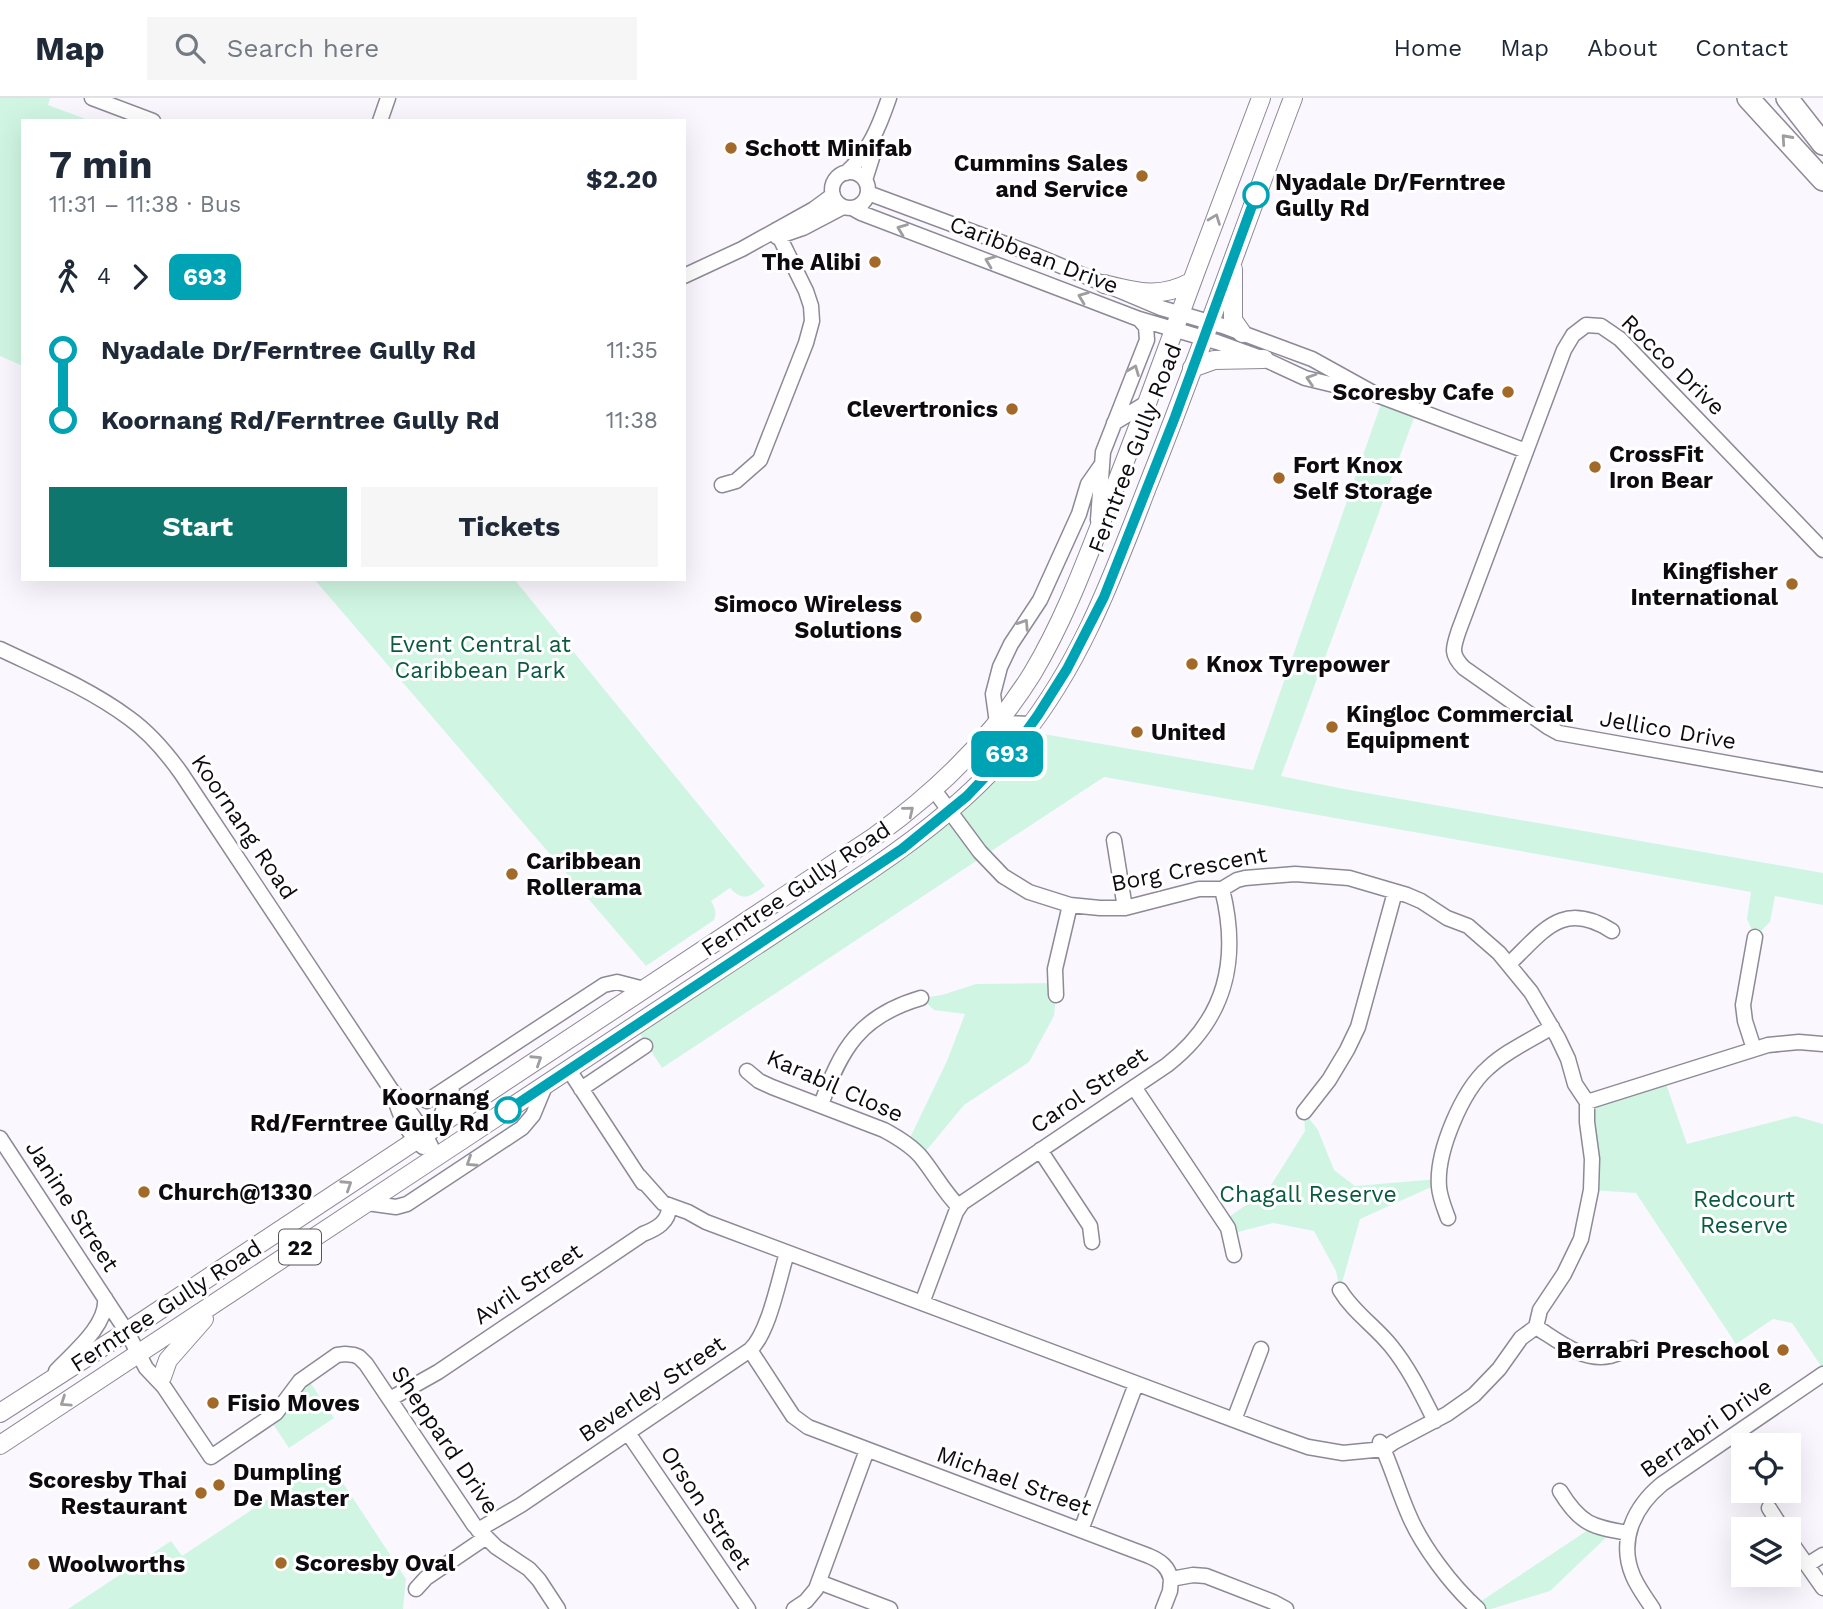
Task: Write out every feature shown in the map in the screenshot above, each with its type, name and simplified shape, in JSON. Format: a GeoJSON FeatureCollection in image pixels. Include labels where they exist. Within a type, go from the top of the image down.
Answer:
{"type":"FeatureCollection","features":[{"type":"Feature","properties":{"kind":"highway"},"geometry":{"type":"LineString","coordinates":[[1748,98],[1823,180]]}},
{"type":"Feature","properties":{"kind":"highway"},"geometry":{"type":"LineString","coordinates":[[1787,98],[1823,144]]}},
{"type":"Feature","properties":{"kind":"main road","name":"Ferntree Gully Road"},"geometry":{"type":"LineString","coordinates":[[0,1413],[127,1332],[863,844],[934,790],[963,762],[997,723],[1031,676],[1061,619],[1096,535],[1261,98]]}},
{"type":"Feature","properties":{"kind":"main road","name":"Ferntree Gully Road"},"geometry":{"type":"LineString","coordinates":[[0,1445],[869,871],[920,835],[988,776],[1032,724],[1067,669],[1104,597],[1175,417],[1293,98]]}},
{"type":"Feature","properties":{"kind":"main road"},"geometry":{"type":"LineString","coordinates":[[1233,255],[1233,320],[1242,333]]}},
{"type":"Feature","properties":{"kind":"main road"},"geometry":{"type":"LineString","coordinates":[[1104,284],[1136,292],[1159,293],[1171,292],[1191,282]]}},
{"type":"Feature","properties":{"kind":"main road"},"geometry":{"type":"LineString","coordinates":[[1192,368],[1214,360],[1264,359]]}},
{"type":"Feature","properties":{"kind":"main road"},"geometry":{"type":"LineString","coordinates":[[163,1382],[168,1360],[189,1334],[232,1292]]}},
{"type":"Feature","properties":{"kind":"street"},"geometry":{"type":"LineString","coordinates":[[92,98],[148,119]]}},
{"type":"Feature","properties":{"kind":"street"},"geometry":{"type":"LineString","coordinates":[[381,119],[388,98]]}},
{"type":"Feature","properties":{"kind":"street"},"geometry":{"type":"LineString","coordinates":[[847,208],[835,200],[832,189],[836,179],[846,173],[864,154],[889,98]]}},
{"type":"Feature","properties":{"kind":"street"},"geometry":{"type":"LineString","coordinates":[[778,233],[803,228],[862,204],[882,116]]}},
{"type":"Feature","properties":{"kind":"street"},"geometry":{"type":"LineString","coordinates":[[846,173],[856,174],[867,187]]}},
{"type":"Feature","properties":{"kind":"street","name":"Caribbean Drive"},"geometry":{"type":"LineString","coordinates":[[867,187],[1161,308],[1177,321]]}},
{"type":"Feature","properties":{"kind":"street"},"geometry":{"type":"LineString","coordinates":[[686,275],[778,233],[833,195]]}},
{"type":"Feature","properties":{"kind":"street","name":"Caribbean Drive"},"geometry":{"type":"LineString","coordinates":[[847,208],[1139,319],[1177,321]]}},
{"type":"Feature","properties":{"kind":"street"},"geometry":{"type":"LineString","coordinates":[[722,485],[736,481],[760,460],[810,330],[812,313],[809,299],[778,233]]}},
{"type":"Feature","properties":{"kind":"street"},"geometry":{"type":"LineString","coordinates":[[1096,535],[1103,452],[1147,340],[1146,327],[1139,319]]}},
{"type":"Feature","properties":{"kind":"street"},"geometry":{"type":"LineString","coordinates":[[1177,321],[1206,329],[1242,333],[1312,359],[1377,395]]}},
{"type":"Feature","properties":{"kind":"street","name":"Rocco Drive"},"geometry":{"type":"LineString","coordinates":[[1526,452],[1568,341],[1586,325],[1601,326],[1620,339],[1823,550]]}},
{"type":"Feature","properties":{"kind":"street"},"geometry":{"type":"LineString","coordinates":[[1206,329],[1305,378],[1377,395],[1526,452]]}},
{"type":"Feature","properties":{"kind":"street"},"geometry":{"type":"LineString","coordinates":[[1114,423],[1147,402]]}},
{"type":"Feature","properties":{"kind":"street","name":"Jellico Drive"},"geometry":{"type":"LineString","coordinates":[[1526,452],[1459,630],[1454,656],[1459,663],[1559,733],[1823,780]]}},
{"type":"Feature","properties":{"kind":"street"},"geometry":{"type":"LineString","coordinates":[[1032,724],[997,723],[993,694],[1000,667],[1011,644],[1040,600],[1080,514],[1088,484],[1102,464]]}},
{"type":"Feature","properties":{"kind":"street","name":"Koornang Road"},"geometry":{"type":"LineString","coordinates":[[0,649],[113,706],[139,725],[165,752],[392,1091],[401,1119],[426,1133],[436,1157]]}},
{"type":"Feature","properties":{"kind":"street","name":"Borg Crescent"},"geometry":{"type":"LineString","coordinates":[[569,1070],[639,1176],[668,1209],[688,1212],[706,1222],[790,1254],[1299,1444],[1331,1450],[1382,1446],[1400,1431],[1435,1421],[1483,1386],[1518,1342],[1536,1327],[1540,1310],[1571,1261],[1587,1217],[1592,1175],[1587,1102],[1575,1084],[1568,1059],[1552,1027],[1531,992],[1509,964],[1468,926],[1447,918],[1421,901],[1349,878],[1295,874],[1240,879],[1222,890],[1199,889],[1125,908],[1070,905],[1037,895],[1003,876],[980,852],[934,790]]}},
{"type":"Feature","properties":{"kind":"street"},"geometry":{"type":"LineString","coordinates":[[1114,841],[1125,908]]}},
{"type":"Feature","properties":{"kind":"street","name":"Carol Street"},"geometry":{"type":"LineString","coordinates":[[959,1207],[1167,1065],[1202,1029],[1214,1010],[1230,956],[1230,932],[1222,890]]}},
{"type":"Feature","properties":{"kind":"street"},"geometry":{"type":"LineString","coordinates":[[1304,1112],[1329,1080],[1358,1027],[1395,891]]}},
{"type":"Feature","properties":{"kind":"street"},"geometry":{"type":"LineString","coordinates":[[1056,995],[1055,969],[1070,905]]}},
{"type":"Feature","properties":{"kind":"street"},"geometry":{"type":"LineString","coordinates":[[1509,964],[1544,931],[1560,920],[1581,917],[1599,922],[1612,930]]}},
{"type":"Feature","properties":{"kind":"street"},"geometry":{"type":"LineString","coordinates":[[1754,1049],[1743,1005],[1755,937]]}},
{"type":"Feature","properties":{"kind":"street"},"geometry":{"type":"LineString","coordinates":[[427,1101],[604,985],[617,982],[644,989]]}},
{"type":"Feature","properties":{"kind":"street"},"geometry":{"type":"LineString","coordinates":[[821,1105],[845,1049],[855,1036],[896,1006],[921,998]]}},
{"type":"Feature","properties":{"kind":"street"},"geometry":{"type":"LineString","coordinates":[[1448,1218],[1440,1198],[1439,1173],[1446,1142],[1466,1096],[1479,1077],[1496,1061],[1552,1027]]}},
{"type":"Feature","properties":{"kind":"street"},"geometry":{"type":"LineString","coordinates":[[1587,1102],[1754,1049],[1779,1043],[1823,1044]]}},
{"type":"Feature","properties":{"kind":"street"},"geometry":{"type":"LineString","coordinates":[[581,1089],[645,1046]]}},
{"type":"Feature","properties":{"kind":"street","name":"Karabil Close"},"geometry":{"type":"LineString","coordinates":[[747,1072],[765,1084],[884,1130],[907,1144],[922,1157],[959,1207]]}},
{"type":"Feature","properties":{"kind":"street"},"geometry":{"type":"LineString","coordinates":[[426,1133],[453,1084]]}},
{"type":"Feature","properties":{"kind":"street"},"geometry":{"type":"LineString","coordinates":[[367,1202],[391,1207],[407,1204],[512,1135],[530,1120],[545,1086]]}},
{"type":"Feature","properties":{"kind":"street"},"geometry":{"type":"LineString","coordinates":[[1134,1087],[1228,1228],[1234,1255]]}},
{"type":"Feature","properties":{"kind":"street","name":"Janine Street"},"geometry":{"type":"LineString","coordinates":[[0,1138],[211,1457]]}},
{"type":"Feature","properties":{"kind":"street"},"geometry":{"type":"LineString","coordinates":[[1040,1150],[1090,1226],[1092,1242]]}},
{"type":"Feature","properties":{"kind":"street"},"geometry":{"type":"LineString","coordinates":[[922,1303],[959,1207]]}},
{"type":"Feature","properties":{"kind":"street","name":"Avril Street"},"geometry":{"type":"LineString","coordinates":[[392,1403],[643,1234],[668,1209]]}},
{"type":"Feature","properties":{"kind":"street","name":"Beverley Street"},"geometry":{"type":"LineString","coordinates":[[416,1589],[426,1577],[521,1505],[750,1350],[758,1341],[790,1254]]}},
{"type":"Feature","properties":{"kind":"street"},"geometry":{"type":"LineString","coordinates":[[1340,1290],[1349,1305],[1379,1332],[1401,1359],[1435,1421]]}},
{"type":"Feature","properties":{"kind":"street","name":"Janine Street"},"geometry":{"type":"LineString","coordinates":[[43,1385],[99,1322],[105,1312],[105,1298]]}},
{"type":"Feature","properties":{"kind":"street"},"geometry":{"type":"LineString","coordinates":[[1536,1327],[1568,1347],[1595,1356],[1610,1356],[1632,1348]]}},
{"type":"Feature","properties":{"kind":"street"},"geometry":{"type":"LineString","coordinates":[[1234,1420],[1261,1349]]}},
{"type":"Feature","properties":{"kind":"street","name":"Michael Street"},"geometry":{"type":"LineString","coordinates":[[750,1350],[793,1416],[808,1427],[1157,1559],[1165,1566],[1171,1579]]}},
{"type":"Feature","properties":{"kind":"street","name":"Sheppard Drive"},"geometry":{"type":"LineString","coordinates":[[211,1457],[276,1413],[306,1376],[337,1355],[359,1357],[482,1534],[501,1551],[529,1569],[558,1609]]}},
{"type":"Feature","properties":{"kind":"street","name":"Berrabri Drive"},"geometry":{"type":"LineString","coordinates":[[1653,1609],[1631,1570],[1628,1551],[1628,1533],[1644,1500],[1823,1374]]}},
{"type":"Feature","properties":{"kind":"street"},"geometry":{"type":"LineString","coordinates":[[1081,1530],[1136,1384]]}},
{"type":"Feature","properties":{"kind":"street","name":"Orson Street"},"geometry":{"type":"LineString","coordinates":[[628,1433],[748,1609]]}},
{"type":"Feature","properties":{"kind":"street"},"geometry":{"type":"LineString","coordinates":[[1382,1446],[1407,1513],[1421,1539],[1449,1578],[1478,1609]]}},
{"type":"Feature","properties":{"kind":"street"},"geometry":{"type":"LineString","coordinates":[[794,1609],[812,1595],[819,1582],[867,1450]]}},
{"type":"Feature","properties":{"kind":"street"},"geometry":{"type":"LineString","coordinates":[[1560,1491],[1573,1510],[1588,1523],[1628,1533]]}},
{"type":"Feature","properties":{"kind":"street"},"geometry":{"type":"LineString","coordinates":[[1769,1508],[1775,1517]]}},
{"type":"Feature","properties":{"kind":"street"},"geometry":{"type":"LineString","coordinates":[[1807,1565],[1823,1555]]}},
{"type":"Feature","properties":{"kind":"street"},"geometry":{"type":"LineString","coordinates":[[1801,1556],[1823,1588]]}},
{"type":"Feature","properties":{"kind":"street"},"geometry":{"type":"LineString","coordinates":[[1163,1609],[1170,1591],[1171,1579],[1193,1575],[1206,1576],[1286,1609]]}},
{"type":"Feature","properties":{"kind":"street"},"geometry":{"type":"LineString","coordinates":[[819,1582],[890,1609]]}},
{"type":"Feature","properties":{"kind":"green space"},"geometry":{"type":"Polygon","coordinates":[[[0,98],[50,98],[48,105],[86,119],[21,119],[21,365],[0,356],[0,98]]]}},
{"type":"Feature","properties":{"kind":"green space"},"geometry":{"type":"Polygon","coordinates":[[[1383,398],[1417,410],[1281,776],[1823,873],[1823,905],[1775,896],[1770,922],[1755,937],[1747,919],[1751,892],[1104,777],[662,1068],[635,1026],[869,871],[1026,731],[1253,770],[1383,398]]]}},
{"type":"Feature","properties":{"kind":"green space","name":"Event Central at Caribbean Park"},"geometry":{"type":"Polygon","coordinates":[[[316,581],[516,581],[765,886],[743,897],[730,888],[711,901],[715,910],[714,920],[646,966],[316,581]]]}},
{"type":"Feature","properties":{"kind":"green space"},"geometry":{"type":"Polygon","coordinates":[[[1055,983],[1054,1016],[1029,1062],[964,1105],[921,1157],[907,1144],[947,1061],[965,1014],[934,1010],[921,998],[942,995],[976,984],[1055,983]]]}},
{"type":"Feature","properties":{"kind":"green space","name":"Redcourt Reserve"},"geometry":{"type":"Polygon","coordinates":[[[1664,1078],[1687,1144],[1795,1116],[1823,1124],[1823,1369],[1792,1323],[1773,1319],[1736,1344],[1636,1193],[1591,1190],[1588,1107],[1664,1078]]]}},
{"type":"Feature","properties":{"kind":"green space","name":"Chagall Reserve"},"geometry":{"type":"Polygon","coordinates":[[[1304,1112],[1318,1130],[1334,1170],[1355,1186],[1438,1179],[1438,1184],[1360,1219],[1340,1290],[1336,1271],[1314,1231],[1273,1223],[1230,1234],[1223,1221],[1268,1190],[1305,1131],[1304,1112]]]}},
{"type":"Feature","properties":{"kind":"green space"},"geometry":{"type":"Polygon","coordinates":[[[306,1376],[334,1418],[289,1448],[269,1418],[306,1376]]]}},
{"type":"Feature","properties":{"kind":"green space"},"geometry":{"type":"Polygon","coordinates":[[[306,1474],[339,1477],[406,1579],[403,1609],[68,1609],[171,1541],[182,1556],[306,1474]]]}},
{"type":"Feature","properties":{"kind":"green space"},"geometry":{"type":"Polygon","coordinates":[[[1594,1526],[1613,1531],[1550,1591],[1491,1609],[1469,1609],[1594,1526]]]}},
{"type":"Feature","properties":{"kind":"bus line","name":"693"},"geometry":{"type":"LineString","coordinates":[[508,1110],[902,849],[967,796],[1020,740],[1067,669],[1104,597],[1175,417],[1256,195]]}},
{"type":"Feature","properties":{"kind":"place","name":"Schott Minifab"},"geometry":{"type":"Point","coordinates":[731,148]}},
{"type":"Feature","properties":{"kind":"place","name":"Cummins Sales and Service"},"geometry":{"type":"Point","coordinates":[1142,176]}},
{"type":"Feature","properties":{"kind":"place","name":"Nyadale Dr/Ferntree Gully Rd"},"geometry":{"type":"Point","coordinates":[1256,195]}},
{"type":"Feature","properties":{"kind":"place","name":"The Alibi"},"geometry":{"type":"Point","coordinates":[875,262]}},
{"type":"Feature","properties":{"kind":"place","name":"Scoresby Cafe"},"geometry":{"type":"Point","coordinates":[1508,392]}},
{"type":"Feature","properties":{"kind":"place","name":"Clevertronics"},"geometry":{"type":"Point","coordinates":[1012,409]}},
{"type":"Feature","properties":{"kind":"place","name":"CrossFit Iron Bear"},"geometry":{"type":"Point","coordinates":[1595,467]}},
{"type":"Feature","properties":{"kind":"place","name":"Fort Knox Self Storage"},"geometry":{"type":"Point","coordinates":[1279,478]}},
{"type":"Feature","properties":{"kind":"place","name":"Kingfisher International"},"geometry":{"type":"Point","coordinates":[1792,584]}},
{"type":"Feature","properties":{"kind":"place","name":"Simoco Wireless Solutions"},"geometry":{"type":"Point","coordinates":[916,617]}},
{"type":"Feature","properties":{"kind":"place","name":"Knox Tyrepower"},"geometry":{"type":"Point","coordinates":[1192,664]}},
{"type":"Feature","properties":{"kind":"place","name":"Kingloc Commercial Equipment"},"geometry":{"type":"Point","coordinates":[1332,727]}},
{"type":"Feature","properties":{"kind":"place","name":"United"},"geometry":{"type":"Point","coordinates":[1137,732]}},
{"type":"Feature","properties":{"kind":"place","name":"Caribbean Rollerama"},"geometry":{"type":"Point","coordinates":[512,874]}},
{"type":"Feature","properties":{"kind":"place","name":"Koornang Rd/Ferntree Gully Rd"},"geometry":{"type":"Point","coordinates":[508,1110]}},
{"type":"Feature","properties":{"kind":"place","name":"Church@1330"},"geometry":{"type":"Point","coordinates":[144,1192]}},
{"type":"Feature","properties":{"kind":"place","name":"Berrabri Preschool"},"geometry":{"type":"Point","coordinates":[1783,1350]}},
{"type":"Feature","properties":{"kind":"place","name":"Fisio Moves"},"geometry":{"type":"Point","coordinates":[213,1403]}},
{"type":"Feature","properties":{"kind":"place","name":"Dumpling De Master"},"geometry":{"type":"Point","coordinates":[219,1485]}},
{"type":"Feature","properties":{"kind":"place","name":"Scoresby Thai Restaurant"},"geometry":{"type":"Point","coordinates":[201,1493]}},
{"type":"Feature","properties":{"kind":"place","name":"Scoresby Oval"},"geometry":{"type":"Point","coordinates":[281,1563]}},
{"type":"Feature","properties":{"kind":"place","name":"Woolworths"},"geometry":{"type":"Point","coordinates":[34,1564]}}]}
